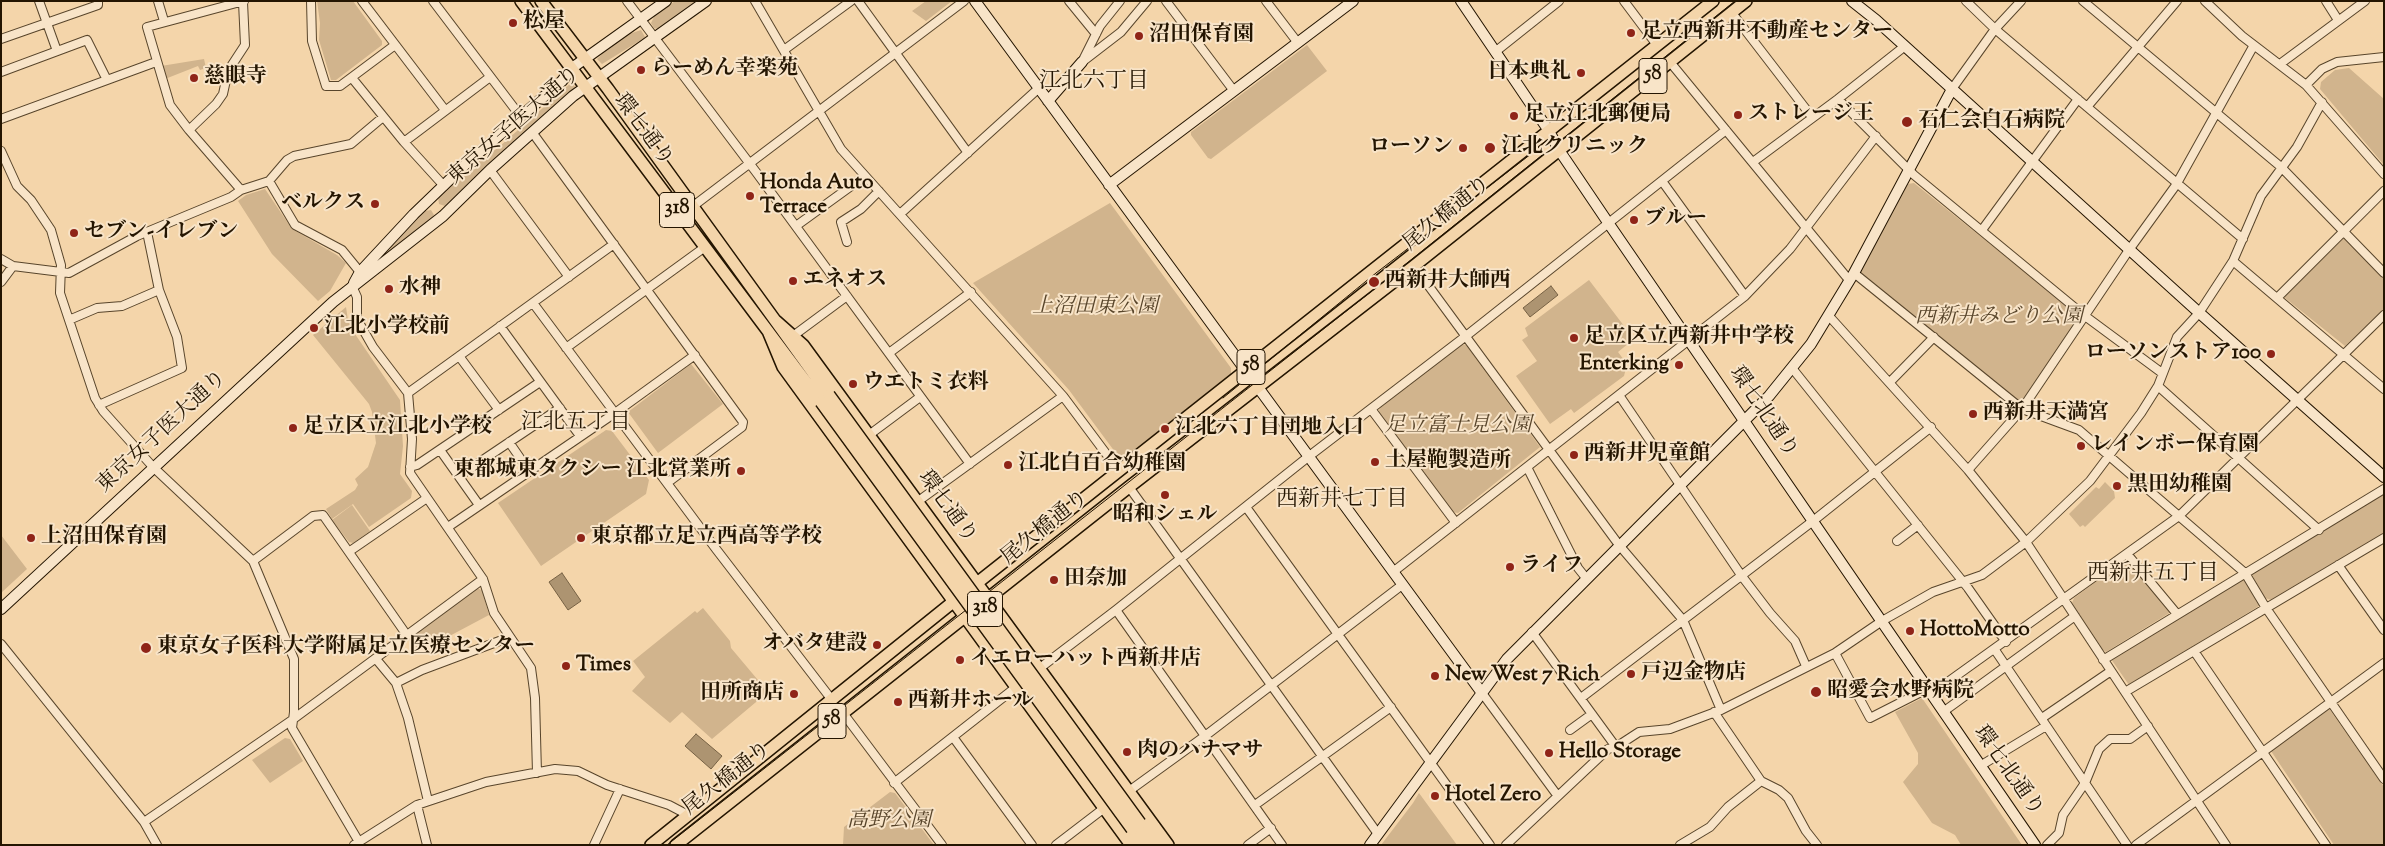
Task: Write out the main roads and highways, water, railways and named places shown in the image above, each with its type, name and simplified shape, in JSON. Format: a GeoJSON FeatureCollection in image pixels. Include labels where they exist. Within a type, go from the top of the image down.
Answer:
{"type":"FeatureCollection","features":[{"type":"Feature","properties":{"kind":"main road","name":"環七通り"},"geometry":{"type":"LineString","coordinates":[[521,1],[768,331],[825,399]]}},
{"type":"Feature","properties":{"kind":"main road","name":"環七通り"},"geometry":{"type":"LineString","coordinates":[[542,1],[600,78],[776,322],[825,399],[1136,826],[1156,845]]}},
{"type":"Feature","properties":{"kind":"main road","name":"尾久橋通り"},"geometry":{"type":"LineString","coordinates":[[651,845],[953,602],[1712,1]]}},
{"type":"Feature","properties":{"kind":"main road","name":"尾久橋通り"},"geometry":{"type":"LineString","coordinates":[[676,845],[1129,487],[1414,266],[1746,1]]}},
{"type":"Feature","properties":{"kind":"main road","name":"環七通り"},"geometry":{"type":"LineString","coordinates":[[776,322],[803,345],[1168,845]]}},
{"type":"Feature","properties":{"kind":"main road","name":"環七通り"},"geometry":{"type":"LineString","coordinates":[[768,331],[782,367],[1131,845]]}},
{"type":"Feature","properties":{"kind":"main road","name":"環七通り"},"geometry":{"type":"LineString","coordinates":[[1136,826],[1143,845]]}},
{"type":"Feature","properties":{"kind":"tram line"},"geometry":{"type":"LineString","coordinates":[[667,845],[1382,283],[1735,1]]}},
{"type":"Feature","properties":{"kind":"tram line"},"geometry":{"type":"LineString","coordinates":[[1223,398],[1376,273],[1531,154]]}},
{"type":"Feature","properties":{"kind":"place","name":"松屋"},"geometry":{"type":"Point","coordinates":[513,23]}},
{"type":"Feature","properties":{"kind":"place","name":"足立西新井不動産センター"},"geometry":{"type":"Point","coordinates":[1631,33]}},
{"type":"Feature","properties":{"kind":"place","name":"沼田保育園"},"geometry":{"type":"Point","coordinates":[1139,36]}},
{"type":"Feature","properties":{"kind":"place","name":"らーめん幸楽苑"},"geometry":{"type":"Point","coordinates":[641,70]}},
{"type":"Feature","properties":{"kind":"place","name":"日本典礼"},"geometry":{"type":"Point","coordinates":[1581,73]}},
{"type":"Feature","properties":{"kind":"place","name":"慈眼寺"},"geometry":{"type":"Point","coordinates":[194,78]}},
{"type":"Feature","properties":{"kind":"place","name":"ストレージ王"},"geometry":{"type":"Point","coordinates":[1738,115]}},
{"type":"Feature","properties":{"kind":"place","name":"足立江北郵便局"},"geometry":{"type":"Point","coordinates":[1514,116]}},
{"type":"Feature","properties":{"kind":"place","name":"石仁会白石病院"},"geometry":{"type":"Point","coordinates":[1907,122]}},
{"type":"Feature","properties":{"kind":"place","name":"ローソン"},"geometry":{"type":"Point","coordinates":[1463,148]}},
{"type":"Feature","properties":{"kind":"place","name":"江北クリニック"},"geometry":{"type":"Point","coordinates":[1490,148]}},
{"type":"Feature","properties":{"kind":"place","name":"Honda Auto Terrace"},"geometry":{"type":"Point","coordinates":[750,196]}},
{"type":"Feature","properties":{"kind":"place","name":"ベルクス"},"geometry":{"type":"Point","coordinates":[375,204]}},
{"type":"Feature","properties":{"kind":"place","name":"ブルー"},"geometry":{"type":"Point","coordinates":[1634,220]}},
{"type":"Feature","properties":{"kind":"place","name":"セブン-イレブン"},"geometry":{"type":"Point","coordinates":[74,233]}},
{"type":"Feature","properties":{"kind":"place","name":"エネオス"},"geometry":{"type":"Point","coordinates":[793,281]}},
{"type":"Feature","properties":{"kind":"place","name":"西新井大師西"},"geometry":{"type":"Point","coordinates":[1374,282]}},
{"type":"Feature","properties":{"kind":"place","name":"水神"},"geometry":{"type":"Point","coordinates":[389,289]}},
{"type":"Feature","properties":{"kind":"place","name":"江北小学校前"},"geometry":{"type":"Point","coordinates":[314,328]}},
{"type":"Feature","properties":{"kind":"place","name":"足立区立西新井中学校"},"geometry":{"type":"Point","coordinates":[1574,338]}},
{"type":"Feature","properties":{"kind":"place","name":"ローソンストア100"},"geometry":{"type":"Point","coordinates":[2271,354]}},
{"type":"Feature","properties":{"kind":"place","name":"Enterking"},"geometry":{"type":"Point","coordinates":[1679,365]}},
{"type":"Feature","properties":{"kind":"place","name":"ウエトミ衣料"},"geometry":{"type":"Point","coordinates":[853,384]}},
{"type":"Feature","properties":{"kind":"place","name":"西新井天満宮"},"geometry":{"type":"Point","coordinates":[1973,414]}},
{"type":"Feature","properties":{"kind":"place","name":"足立区立江北小学校"},"geometry":{"type":"Point","coordinates":[293,428]}},
{"type":"Feature","properties":{"kind":"place","name":"江北六丁目団地入口"},"geometry":{"type":"Point","coordinates":[1165,429]}},
{"type":"Feature","properties":{"kind":"place","name":"レインボー保育園"},"geometry":{"type":"Point","coordinates":[2081,446]}},
{"type":"Feature","properties":{"kind":"place","name":"西新井児童館"},"geometry":{"type":"Point","coordinates":[1574,455]}},
{"type":"Feature","properties":{"kind":"place","name":"土屋鞄製造所"},"geometry":{"type":"Point","coordinates":[1375,462]}},
{"type":"Feature","properties":{"kind":"place","name":"江北白百合幼稚園"},"geometry":{"type":"Point","coordinates":[1008,465]}},
{"type":"Feature","properties":{"kind":"place","name":"東都城東タクシー 江北営業所"},"geometry":{"type":"Point","coordinates":[741,471]}},
{"type":"Feature","properties":{"kind":"place","name":"黒田幼稚園"},"geometry":{"type":"Point","coordinates":[2117,486]}},
{"type":"Feature","properties":{"kind":"place","name":"昭和シェル"},"geometry":{"type":"Point","coordinates":[1165,495]}},
{"type":"Feature","properties":{"kind":"place","name":"上沼田保育園"},"geometry":{"type":"Point","coordinates":[31,538]}},
{"type":"Feature","properties":{"kind":"place","name":"東京都立足立西高等学校"},"geometry":{"type":"Point","coordinates":[581,538]}},
{"type":"Feature","properties":{"kind":"place","name":"ライフ"},"geometry":{"type":"Point","coordinates":[1510,567]}},
{"type":"Feature","properties":{"kind":"place","name":"田奈加"},"geometry":{"type":"Point","coordinates":[1054,580]}},
{"type":"Feature","properties":{"kind":"place","name":"HottoMotto"},"geometry":{"type":"Point","coordinates":[1910,631]}},
{"type":"Feature","properties":{"kind":"place","name":"オバタ建設"},"geometry":{"type":"Point","coordinates":[877,645]}},
{"type":"Feature","properties":{"kind":"place","name":"東京女子医科大学附属足立医療センター"},"geometry":{"type":"Point","coordinates":[146,648]}},
{"type":"Feature","properties":{"kind":"place","name":"イエローハット西新井店"},"geometry":{"type":"Point","coordinates":[960,660]}},
{"type":"Feature","properties":{"kind":"place","name":"Times"},"geometry":{"type":"Point","coordinates":[566,666]}},
{"type":"Feature","properties":{"kind":"place","name":"戸辺金物店"},"geometry":{"type":"Point","coordinates":[1631,674]}},
{"type":"Feature","properties":{"kind":"place","name":"New West 7 Rich"},"geometry":{"type":"Point","coordinates":[1435,676]}},
{"type":"Feature","properties":{"kind":"place","name":"昭愛会水野病院"},"geometry":{"type":"Point","coordinates":[1816,692]}},
{"type":"Feature","properties":{"kind":"place","name":"田所商店"},"geometry":{"type":"Point","coordinates":[794,694]}},
{"type":"Feature","properties":{"kind":"place","name":"西新井ホール"},"geometry":{"type":"Point","coordinates":[898,702]}},
{"type":"Feature","properties":{"kind":"place","name":"肉のハナマサ"},"geometry":{"type":"Point","coordinates":[1127,752]}},
{"type":"Feature","properties":{"kind":"place","name":"Hello Storage"},"geometry":{"type":"Point","coordinates":[1549,753]}},
{"type":"Feature","properties":{"kind":"place","name":"Hotel Zero"},"geometry":{"type":"Point","coordinates":[1435,796]}},
{"type":"Feature","properties":{"kind":"district","name":"江北六丁目"},"geometry":{"type":"Point","coordinates":[1094,83]}},
{"type":"Feature","properties":{"kind":"district","name":"江北五丁目"},"geometry":{"type":"Point","coordinates":[576,424]}},
{"type":"Feature","properties":{"kind":"district","name":"西新井七丁目"},"geometry":{"type":"Point","coordinates":[1342,501]}},
{"type":"Feature","properties":{"kind":"district","name":"西新井五丁目"},"geometry":{"type":"Point","coordinates":[2153,575]}},
{"type":"Feature","properties":{"kind":"park label","name":"上沼田東公園"},"geometry":{"type":"Point","coordinates":[1095,308]}},
{"type":"Feature","properties":{"kind":"park label","name":"西新井みどり公園"},"geometry":{"type":"Point","coordinates":[1999,318]}},
{"type":"Feature","properties":{"kind":"park label","name":"足立富士見公園"},"geometry":{"type":"Point","coordinates":[1458,427]}},
{"type":"Feature","properties":{"kind":"park label","name":"高野公園"},"geometry":{"type":"Point","coordinates":[889,822]}}]}
